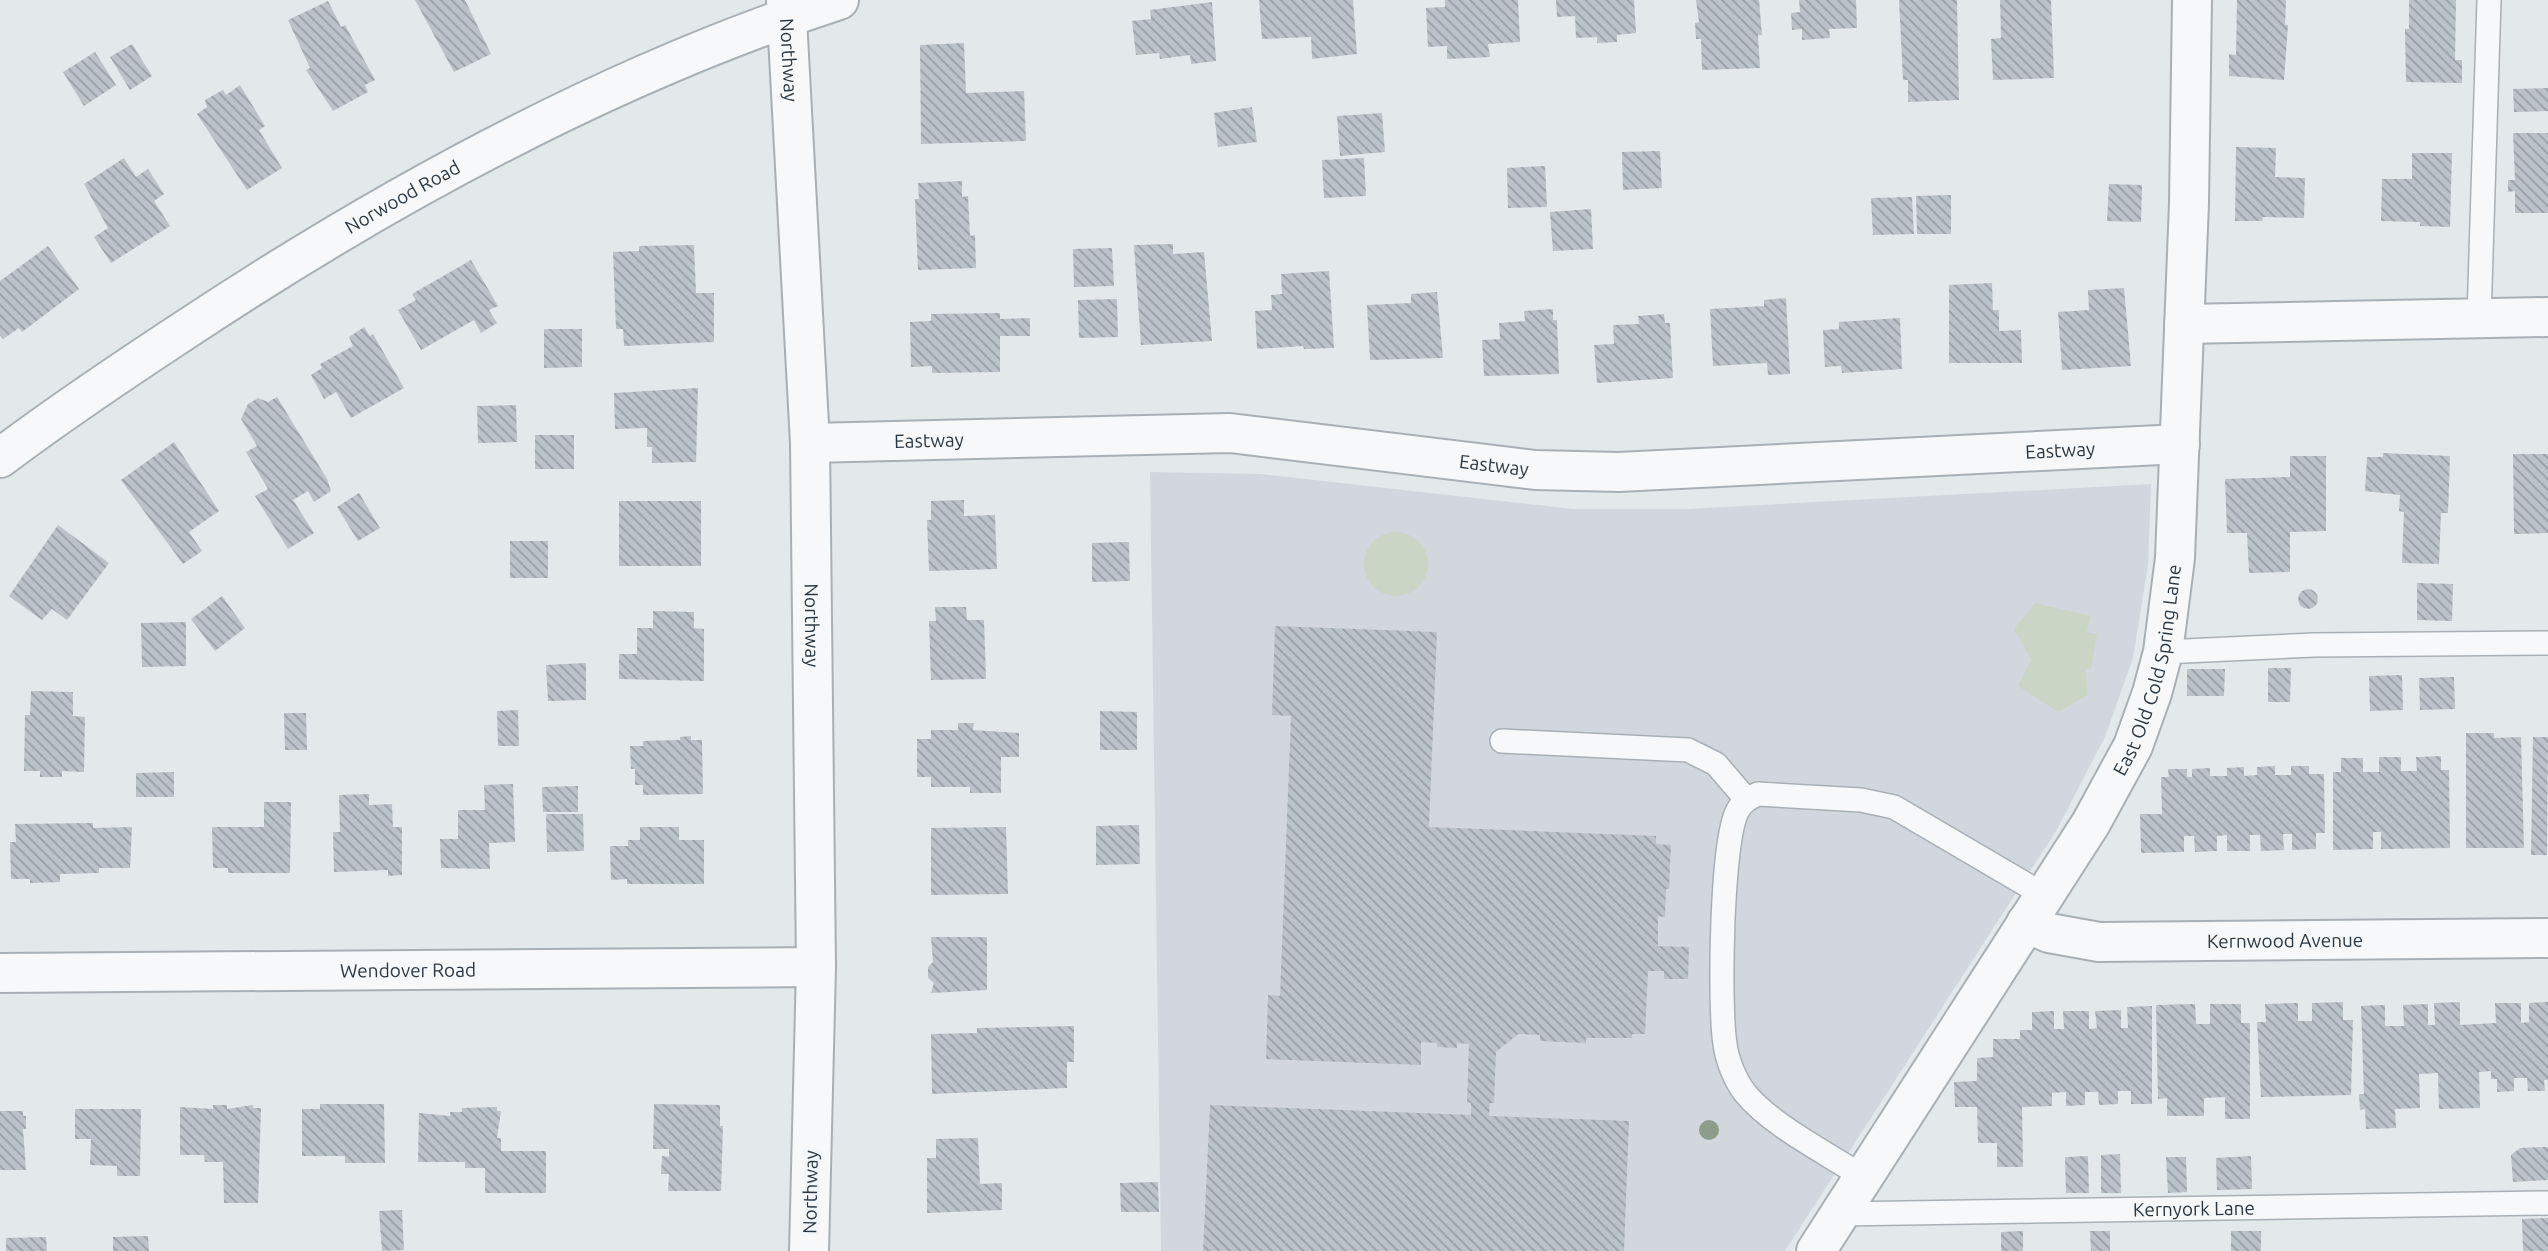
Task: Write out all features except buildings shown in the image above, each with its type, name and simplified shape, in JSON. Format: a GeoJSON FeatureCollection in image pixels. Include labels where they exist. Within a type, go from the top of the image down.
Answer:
{"type":"FeatureCollection","features":[{"type":"Feature","properties":{"kind":"street","name":"Norwood Road"},"geometry":{"type":"LineString","coordinates":[[0,458],[52,418],[286,263],[391,204],[584,104],[786,9],[839,0]]}},
{"type":"Feature","properties":{"kind":"street","name":"East Old Cold Spring Lane"},"geometry":{"type":"LineString","coordinates":[[1816,1251],[2114,785],[2133,746],[2163,652],[2174,569],[2180,444],[2192,0]]}},
{"type":"Feature","properties":{"kind":"street","name":"Northway"},"geometry":{"type":"LineString","coordinates":[[786,9],[810,443],[816,967],[809,1251]]}},
{"type":"Feature","properties":{"kind":"street"},"geometry":{"type":"LineString","coordinates":[[2184,324],[2548,317]]}},
{"type":"Feature","properties":{"kind":"street","name":"Eastway"},"geometry":{"type":"LineString","coordinates":[[810,443],[1230,433],[1500,467],[1619,472],[2180,444]]}},
{"type":"Feature","properties":{"kind":"street","name":"Kernwood Avenue"},"geometry":{"type":"LineString","coordinates":[[2035,909],[2049,933],[2099,942],[2548,938]]}},
{"type":"Feature","properties":{"kind":"street","name":"Wendover Road"},"geometry":{"type":"LineString","coordinates":[[0,974],[816,967]]}},
{"type":"Feature","properties":{"kind":"lane"},"geometry":{"type":"LineString","coordinates":[[2479,318],[2488,0]]}},
{"type":"Feature","properties":{"kind":"lane"},"geometry":{"type":"LineString","coordinates":[[2163,652],[2314,645],[2548,643]]}},
{"type":"Feature","properties":{"kind":"lane"},"geometry":{"type":"LineString","coordinates":[[1502,741],[1688,750],[1703,754],[1716,764],[1746,799]]}},
{"type":"Feature","properties":{"kind":"lane"},"geometry":{"type":"LineString","coordinates":[[1863,1177],[1769,1115],[1745,1093],[1732,1069],[1725,1046],[1722,1015],[1726,857],[1729,832],[1737,811],[1746,799],[1758,794],[1772,793],[1861,800],[1894,807],[2035,909]]}},
{"type":"Feature","properties":{"kind":"lane","name":"Kernyork Lane"},"geometry":{"type":"LineString","coordinates":[[1840,1214],[2548,1202]]}},
{"type":"Feature","properties":{"kind":"shaded area"},"geometry":{"type":"Polygon","coordinates":[[[1150,472],[1260,474],[1573,509],[1687,509],[2151,484],[2148,565],[2133,658],[2105,737],[2056,831],[1785,1251],[1161,1251],[1150,472]]]}},
{"type":"Feature","properties":{"kind":"green space"},"geometry":{"type":"Polygon","coordinates":[[[1396,532],[1408,534],[1419,541],[1426,552],[1426,576],[1419,587],[1408,594],[1396,596],[1384,594],[1373,587],[1366,576],[1364,564],[1366,552],[1373,541],[1384,534],[1396,532]]]}},
{"type":"Feature","properties":{"kind":"green space"},"geometry":{"type":"Polygon","coordinates":[[[2035,603],[2091,616],[2087,632],[2097,634],[2091,669],[2085,669],[2088,695],[2058,712],[2018,686],[2031,659],[2014,629],[2035,603]]]}}]}
